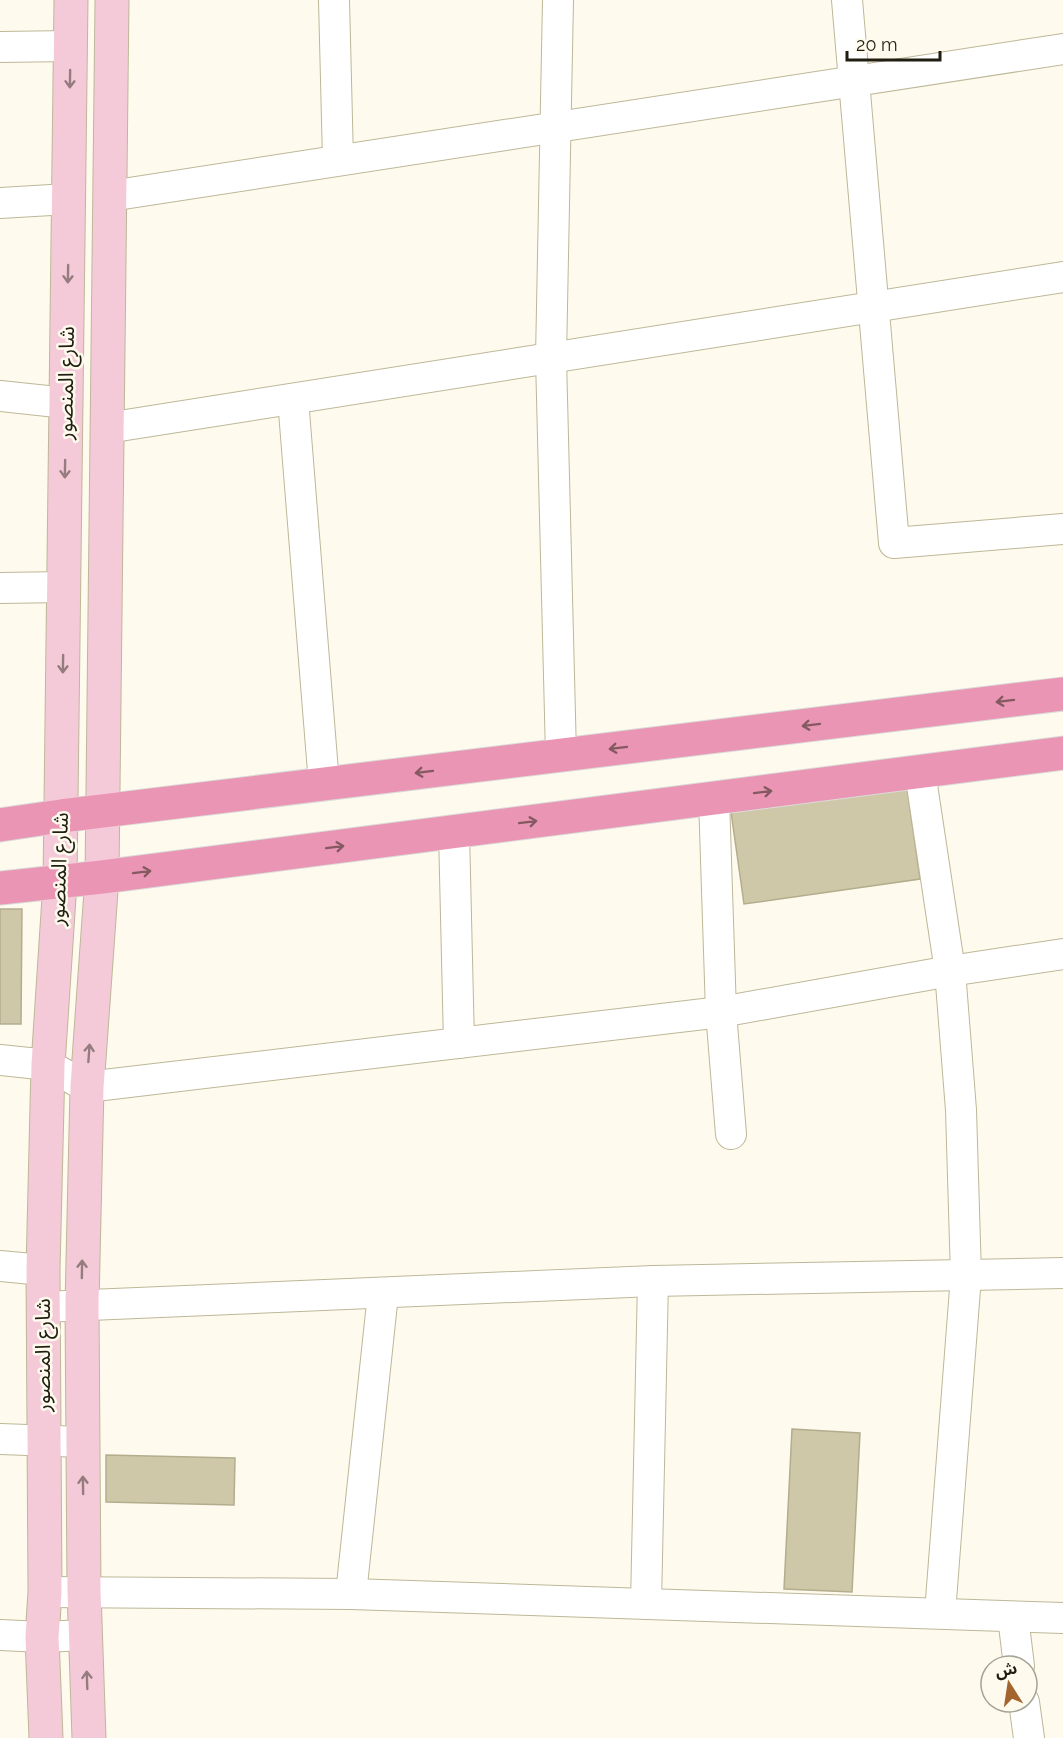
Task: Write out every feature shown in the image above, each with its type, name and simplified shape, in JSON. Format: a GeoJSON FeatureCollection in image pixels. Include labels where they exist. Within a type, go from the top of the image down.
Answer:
{"type":"FeatureCollection","features":[{"type":"Feature","properties":{"kind":"main road"},"geometry":{"type":"LineString","coordinates":[[0,825],[1063,694]]}},
{"type":"Feature","properties":{"kind":"main road"},"geometry":{"type":"LineString","coordinates":[[0,888],[102,877],[1063,753]]}},
{"type":"Feature","properties":{"kind":"street","name":"شارع المنصور"},"geometry":{"type":"LineString","coordinates":[[46,1738],[42,1637],[45,1592],[42,1307],[48,1065],[60,882],[71,0]]}},
{"type":"Feature","properties":{"kind":"street","name":"شارع المنصور"},"geometry":{"type":"LineString","coordinates":[[89,1738],[84,1591],[82,1304],[87,1087],[102,877],[112,0]]}},
{"type":"Feature","properties":{"kind":"street"},"geometry":{"type":"LineString","coordinates":[[334,0],[338,160]]}},
{"type":"Feature","properties":{"kind":"street"},"geometry":{"type":"LineString","coordinates":[[558,0],[551,358],[561,755]]}},
{"type":"Feature","properties":{"kind":"street"},"geometry":{"type":"LineString","coordinates":[[847,0],[894,543],[1063,529]]}},
{"type":"Feature","properties":{"kind":"street"},"geometry":{"type":"LineString","coordinates":[[0,47],[70,46]]}},
{"type":"Feature","properties":{"kind":"street"},"geometry":{"type":"LineString","coordinates":[[0,204],[110,196],[1063,49]]}},
{"type":"Feature","properties":{"kind":"street"},"geometry":{"type":"LineString","coordinates":[[107,428],[1063,278]]}},
{"type":"Feature","properties":{"kind":"street"},"geometry":{"type":"LineString","coordinates":[[0,396],[66,403]]}},
{"type":"Feature","properties":{"kind":"street"},"geometry":{"type":"LineString","coordinates":[[293,399],[324,784]]}},
{"type":"Feature","properties":{"kind":"street"},"geometry":{"type":"LineString","coordinates":[[0,588],[64,586]]}},
{"type":"Feature","properties":{"kind":"street"},"geometry":{"type":"LineString","coordinates":[[920,772],[950,971],[961,1110],[966,1276],[940,1613]]}},
{"type":"Feature","properties":{"kind":"street"},"geometry":{"type":"LineString","coordinates":[[714,799],[721,1012],[731,1134]]}},
{"type":"Feature","properties":{"kind":"street"},"geometry":{"type":"LineString","coordinates":[[454,832],[459,1043]]}},
{"type":"Feature","properties":{"kind":"street"},"geometry":{"type":"LineString","coordinates":[[0,1060],[48,1065],[87,1087],[721,1012],[950,971],[1063,954]]}},
{"type":"Feature","properties":{"kind":"street"},"geometry":{"type":"LineString","coordinates":[[0,1266],[43,1270]]}},
{"type":"Feature","properties":{"kind":"street"},"geometry":{"type":"LineString","coordinates":[[42,1307],[653,1281],[1063,1273]]}},
{"type":"Feature","properties":{"kind":"street"},"geometry":{"type":"LineString","coordinates":[[646,1604],[653,1281]]}},
{"type":"Feature","properties":{"kind":"street"},"geometry":{"type":"LineString","coordinates":[[351,1594],[383,1294]]}},
{"type":"Feature","properties":{"kind":"street"},"geometry":{"type":"LineString","coordinates":[[0,1439],[83,1442]]}},
{"type":"Feature","properties":{"kind":"street"},"geometry":{"type":"LineString","coordinates":[[45,1592],[351,1594],[1063,1618]]}},
{"type":"Feature","properties":{"kind":"street"},"geometry":{"type":"LineString","coordinates":[[1013,1617],[1018,1654]]}},
{"type":"Feature","properties":{"kind":"street"},"geometry":{"type":"LineString","coordinates":[[0,1635],[42,1637],[86,1635]]}},
{"type":"Feature","properties":{"kind":"street"},"geometry":{"type":"LineString","coordinates":[[1026,1714],[1029,1738]]}},
{"type":"Feature","properties":{"kind":"building"},"geometry":{"type":"Polygon","coordinates":[[[907,787],[920,879],[744,904],[731,812],[907,787]]]}},
{"type":"Feature","properties":{"kind":"building"},"geometry":{"type":"Polygon","coordinates":[[[0,909],[22,909],[21,1024],[0,1024],[0,909]]]}},
{"type":"Feature","properties":{"kind":"building"},"geometry":{"type":"Polygon","coordinates":[[[792,1429],[860,1433],[852,1592],[784,1589],[792,1429]]]}},
{"type":"Feature","properties":{"kind":"building"},"geometry":{"type":"Polygon","coordinates":[[[106,1455],[235,1458],[234,1505],[106,1502],[106,1455]]]}}]}
